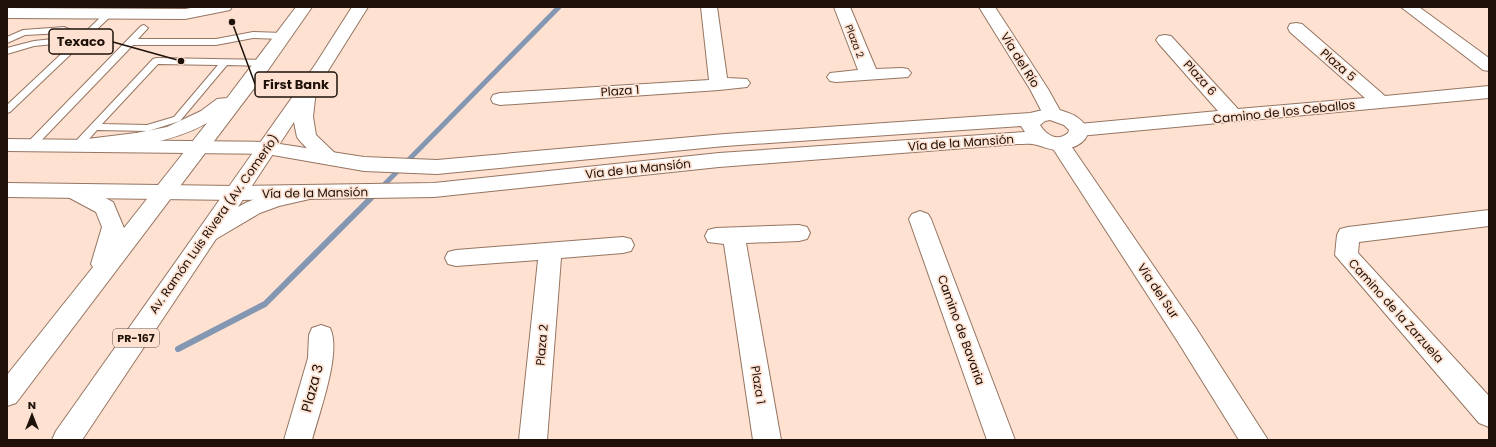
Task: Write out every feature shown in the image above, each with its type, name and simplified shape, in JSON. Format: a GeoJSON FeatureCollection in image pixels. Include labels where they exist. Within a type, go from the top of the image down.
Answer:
{"type":"FeatureCollection","features":[{"type":"Feature","properties":{"kind":"street"},"geometry":{"type":"LineString","coordinates":[[7,13],[185,14],[224,7]]}},
{"type":"Feature","properties":{"kind":"street"},"geometry":{"type":"LineString","coordinates":[[7,395],[264,63],[304,7]]}},
{"type":"Feature","properties":{"kind":"street","name":"Av. Ramón Luis Rivera (Av. Comerío)"},"geometry":{"type":"LineString","coordinates":[[66,440],[308,89],[360,7]]}},
{"type":"Feature","properties":{"kind":"street"},"geometry":{"type":"LineString","coordinates":[[709,7],[719,84]]}},
{"type":"Feature","properties":{"kind":"street","name":"Plaza 2"},"geometry":{"type":"LineString","coordinates":[[842,7],[869,75]]}},
{"type":"Feature","properties":{"kind":"street","name":"Vía del Río"},"geometry":{"type":"LineString","coordinates":[[987,7],[1039,90],[1052,114]]}},
{"type":"Feature","properties":{"kind":"street"},"geometry":{"type":"LineString","coordinates":[[1409,7],[1489,66]]}},
{"type":"Feature","properties":{"kind":"street","name":"Plaza 5"},"geometry":{"type":"LineString","coordinates":[[1296,28],[1381,102]]}},
{"type":"Feature","properties":{"kind":"street","name":"Plaza 6"},"geometry":{"type":"LineString","coordinates":[[1165,40],[1234,117]]}},
{"type":"Feature","properties":{"kind":"street","name":"Plaza 2"},"geometry":{"type":"LineString","coordinates":[[836,77],[902,73]]}},
{"type":"Feature","properties":{"kind":"street"},"geometry":{"type":"LineString","coordinates":[[7,145],[78,145],[140,140],[178,130],[209,116],[252,78]]}},
{"type":"Feature","properties":{"kind":"street","name":"Plaza 1"},"geometry":{"type":"LineString","coordinates":[[500,99],[741,83]]}},
{"type":"Feature","properties":{"kind":"street"},"geometry":{"type":"LineString","coordinates":[[308,89],[303,117],[307,137],[331,159]]}},
{"type":"Feature","properties":{"kind":"street","name":"Camino de los Ceballos"},"geometry":{"type":"LineString","coordinates":[[1079,130],[1234,117],[1489,92]]}},
{"type":"Feature","properties":{"kind":"street"},"geometry":{"type":"LineString","coordinates":[[1050,141],[1075,140],[1079,136],[1079,130],[1074,123],[1064,117],[1052,114]]}},
{"type":"Feature","properties":{"kind":"street","name":"Vía de la Mansión"},"geometry":{"type":"LineString","coordinates":[[78,145],[267,148],[364,164],[437,167],[725,140],[1033,119],[1041,115],[1052,114]]}},
{"type":"Feature","properties":{"kind":"street","name":"Vía del Sur"},"geometry":{"type":"LineString","coordinates":[[1033,119],[1030,125],[1032,132],[1050,141],[1188,335],[1254,440]]}},
{"type":"Feature","properties":{"kind":"street","name":"Vía de la Mansión"},"geometry":{"type":"LineString","coordinates":[[7,190],[307,193],[434,190],[719,160],[1018,138],[1050,141]]}},
{"type":"Feature","properties":{"kind":"street"},"geometry":{"type":"LineString","coordinates":[[73,191],[105,207],[113,228],[101,274]]}},
{"type":"Feature","properties":{"kind":"street"},"geometry":{"type":"LineString","coordinates":[[206,237],[252,208],[275,200],[307,193]]}},
{"type":"Feature","properties":{"kind":"street","name":"Camino de la Zarzuela"},"geometry":{"type":"LineString","coordinates":[[1484,403],[1346,255],[1348,235],[1489,218]]}},
{"type":"Feature","properties":{"kind":"street","name":"Camino de Bavaria"},"geometry":{"type":"LineString","coordinates":[[920,219],[1001,440]]}},
{"type":"Feature","properties":{"kind":"street","name":"Plaza 1"},"geometry":{"type":"LineString","coordinates":[[767,440],[725,236],[799,233]]}},
{"type":"Feature","properties":{"kind":"street"},"geometry":{"type":"LineString","coordinates":[[456,258],[622,245]]}},
{"type":"Feature","properties":{"kind":"street","name":"Plaza 2"},"geometry":{"type":"LineString","coordinates":[[533,440],[550,251]]}},
{"type":"Feature","properties":{"kind":"street","name":"Plaza 3"},"geometry":{"type":"LineString","coordinates":[[298,440],[321,358],[321,335]]}},
{"type":"Feature","properties":{"kind":"lane"},"geometry":{"type":"LineString","coordinates":[[7,110],[109,14]]}},
{"type":"Feature","properties":{"kind":"lane"},"geometry":{"type":"LineString","coordinates":[[31,145],[144,28]]}},
{"type":"Feature","properties":{"kind":"lane"},"geometry":{"type":"LineString","coordinates":[[7,40],[23,33],[64,30],[83,39]]}},
{"type":"Feature","properties":{"kind":"lane"},"geometry":{"type":"LineString","coordinates":[[131,42],[216,42],[253,35],[283,36]]}},
{"type":"Feature","properties":{"kind":"lane"},"geometry":{"type":"LineString","coordinates":[[7,51],[16,47],[51,41],[83,39]]}},
{"type":"Feature","properties":{"kind":"lane"},"geometry":{"type":"LineString","coordinates":[[78,145],[156,61],[264,63]]}},
{"type":"Feature","properties":{"kind":"lane"},"geometry":{"type":"LineString","coordinates":[[94,127],[148,128],[177,119],[225,62]]}},
{"type":"Feature","properties":{"kind":"waterway"},"geometry":{"type":"LineString","coordinates":[[376,193],[559,7]]}},
{"type":"Feature","properties":{"kind":"waterway"},"geometry":{"type":"LineString","coordinates":[[178,349],[265,304],[376,193]]}},
{"type":"Feature","properties":{"kind":"place","name":"First Bank"},"geometry":{"type":"Point","coordinates":[232,22]}},
{"type":"Feature","properties":{"kind":"place","name":"Texaco"},"geometry":{"type":"Point","coordinates":[181,61]}}]}
